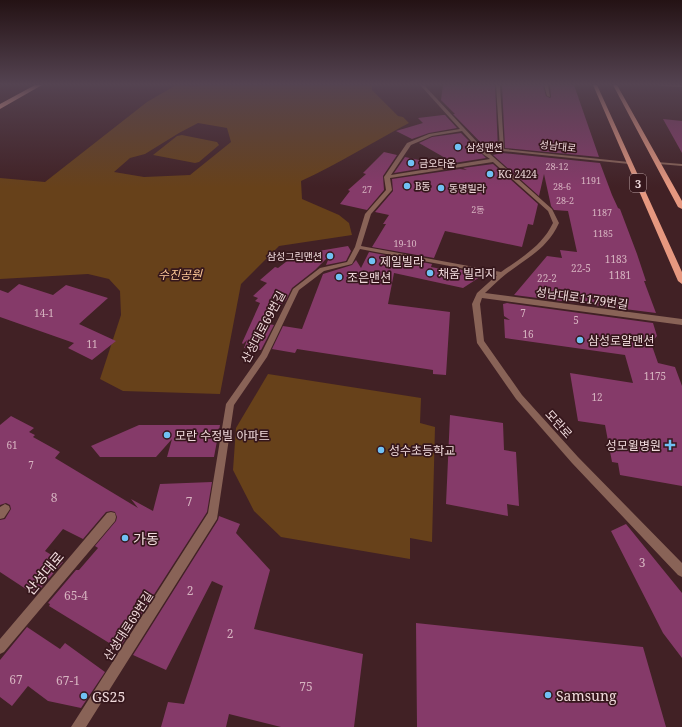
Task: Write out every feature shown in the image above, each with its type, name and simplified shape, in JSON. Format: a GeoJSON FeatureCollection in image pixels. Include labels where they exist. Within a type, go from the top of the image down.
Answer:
{"type":"FeatureCollection","features":[{"type":"Feature","properties":{"kind":"main road","name":"3"},"geometry":{"type":"LineString","coordinates":[[610,119],[682,281]]}},
{"type":"Feature","properties":{"kind":"main road","name":"3"},"geometry":{"type":"LineString","coordinates":[[634,119],[682,207]]}},
{"type":"Feature","properties":{"kind":"street"},"geometry":{"type":"LineString","coordinates":[[452,119],[485,153],[550,210],[556,223],[551,234],[540,247],[502,274],[479,295]]}},
{"type":"Feature","properties":{"kind":"street"},"geometry":{"type":"LineString","coordinates":[[500,119],[502,150]]}},
{"type":"Feature","properties":{"kind":"street","name":"산성대로69번길"},"geometry":{"type":"LineString","coordinates":[[78,727],[213,515],[230,404],[264,355],[296,289],[322,269],[350,263],[358,247],[368,214],[389,190],[387,177],[409,144],[431,135],[462,130]]}},
{"type":"Feature","properties":{"kind":"street","name":"성남대로"},"geometry":{"type":"LineString","coordinates":[[485,153],[502,150],[630,163]]}},
{"type":"Feature","properties":{"kind":"street"},"geometry":{"type":"LineString","coordinates":[[387,177],[494,160]]}},
{"type":"Feature","properties":{"kind":"street"},"geometry":{"type":"LineString","coordinates":[[659,163],[682,165]]}},
{"type":"Feature","properties":{"kind":"street"},"geometry":{"type":"LineString","coordinates":[[358,247],[502,274]]}},
{"type":"Feature","properties":{"kind":"street","name":"성남대로1179번길"},"geometry":{"type":"LineString","coordinates":[[479,295],[682,322]]}},
{"type":"Feature","properties":{"kind":"street","name":"모란로"},"geometry":{"type":"LineString","coordinates":[[479,295],[476,304],[480,341],[519,397],[575,460],[682,571]]}},
{"type":"Feature","properties":{"kind":"street","name":"산성대로"},"geometry":{"type":"LineString","coordinates":[[0,648],[111,517]]}},
{"type":"Feature","properties":{"kind":"green space","name":"수진공원"},"geometry":{"type":"Polygon","coordinates":[[[125,119],[405,119],[409,123],[301,181],[302,199],[339,215],[349,223],[352,235],[279,246],[241,284],[220,394],[123,391],[100,379],[121,315],[120,291],[109,279],[88,274],[0,279],[0,178],[45,182],[125,119]],[[198,123],[145,154],[130,158],[114,172],[144,177],[190,175],[231,142],[227,128],[198,123]]]}},
{"type":"Feature","properties":{"kind":"green space"},"geometry":{"type":"Polygon","coordinates":[[[182,135],[217,142],[219,145],[199,162],[195,163],[153,155],[177,136],[182,135]]]}},
{"type":"Feature","properties":{"kind":"green space"},"geometry":{"type":"Polygon","coordinates":[[[268,374],[421,398],[420,423],[435,427],[432,542],[410,538],[410,559],[281,537],[254,511],[233,470],[236,428],[268,374]]]}},
{"type":"Feature","properties":{"kind":"building"},"geometry":{"type":"Polygon","coordinates":[[[419,119],[449,119],[457,128],[429,133],[412,139],[396,131],[423,123],[419,119]]]}},
{"type":"Feature","properties":{"kind":"building"},"geometry":{"type":"Polygon","coordinates":[[[458,119],[497,119],[498,148],[487,149],[458,119]]]}},
{"type":"Feature","properties":{"kind":"building"},"geometry":{"type":"Polygon","coordinates":[[[504,119],[586,119],[599,157],[505,148],[504,119]]]}},
{"type":"Feature","properties":{"kind":"building"},"geometry":{"type":"Polygon","coordinates":[[[663,119],[682,121],[682,153],[663,119]]]}},
{"type":"Feature","properties":{"kind":"building"},"geometry":{"type":"Polygon","coordinates":[[[461,133],[486,158],[454,163],[419,143],[432,137],[461,133]]]}},
{"type":"Feature","properties":{"kind":"building"},"geometry":{"type":"Polygon","coordinates":[[[384,152],[397,155],[383,176],[384,190],[367,210],[340,204],[350,191],[348,190],[366,174],[363,173],[384,152]]]}},
{"type":"Feature","properties":{"kind":"building"},"geometry":{"type":"Polygon","coordinates":[[[502,153],[600,163],[612,195],[618,208],[620,209],[637,254],[646,281],[644,281],[656,313],[514,295],[547,256],[562,258],[560,250],[577,252],[568,211],[554,210],[551,206],[544,174],[539,196],[493,155],[502,153]]]}},
{"type":"Feature","properties":{"kind":"building","name":"금오타운"},"geometry":{"type":"Polygon","coordinates":[[[405,157],[443,165],[394,173],[405,157]]]}},
{"type":"Feature","properties":{"kind":"building"},"geometry":{"type":"Polygon","coordinates":[[[493,164],[538,204],[533,225],[528,224],[522,247],[445,231],[434,258],[372,247],[386,224],[383,224],[389,215],[375,212],[393,191],[392,179],[460,169],[467,170],[463,168],[493,164]]]}},
{"type":"Feature","properties":{"kind":"building"},"geometry":{"type":"Polygon","coordinates":[[[348,246],[351,251],[346,261],[326,265],[330,255],[315,270],[292,288],[286,300],[263,323],[274,325],[261,350],[244,348],[247,340],[243,344],[242,343],[260,303],[255,301],[258,298],[253,296],[267,283],[260,280],[275,267],[278,268],[295,255],[348,246]]]}},
{"type":"Feature","properties":{"kind":"building"},"geometry":{"type":"Polygon","coordinates":[[[369,252],[432,264],[431,267],[457,272],[458,269],[471,272],[480,277],[463,288],[394,273],[388,304],[450,312],[446,375],[433,374],[433,370],[297,349],[295,353],[272,349],[283,326],[302,329],[323,274],[352,265],[356,260],[361,268],[369,252]]]}},
{"type":"Feature","properties":{"kind":"building"},"geometry":{"type":"Polygon","coordinates":[[[19,284],[53,295],[66,285],[108,298],[79,324],[116,341],[92,360],[68,348],[74,343],[0,317],[0,290],[8,293],[19,284]]]}},
{"type":"Feature","properties":{"kind":"building"},"geometry":{"type":"Polygon","coordinates":[[[507,303],[653,323],[657,336],[651,343],[658,363],[675,367],[682,386],[682,486],[620,475],[618,463],[612,462],[605,425],[578,421],[570,373],[633,383],[625,355],[505,338],[504,319],[510,320],[504,316],[503,304],[507,303]]]}},
{"type":"Feature","properties":{"kind":"building"},"geometry":{"type":"Polygon","coordinates":[[[450,415],[503,423],[504,450],[516,452],[519,506],[507,504],[508,516],[446,504],[450,415]]]}},
{"type":"Feature","properties":{"kind":"building"},"geometry":{"type":"Polygon","coordinates":[[[11,416],[34,428],[29,432],[35,435],[33,437],[60,452],[55,458],[138,508],[131,499],[153,511],[160,484],[212,482],[207,512],[119,649],[49,606],[50,604],[48,603],[76,570],[79,570],[98,548],[95,546],[116,521],[117,517],[115,512],[106,512],[83,539],[63,529],[45,551],[63,562],[35,595],[0,572],[0,520],[5,519],[11,509],[10,505],[6,503],[0,505],[0,425],[11,416]]]}},
{"type":"Feature","properties":{"kind":"building","name":"모란 수정빌 아파트"},"geometry":{"type":"Polygon","coordinates":[[[139,425],[220,425],[214,457],[167,457],[172,439],[156,457],[100,457],[91,446],[139,425]]]}},
{"type":"Feature","properties":{"kind":"building"},"geometry":{"type":"Polygon","coordinates":[[[219,516],[240,524],[236,533],[270,570],[254,629],[363,654],[354,727],[281,727],[229,714],[226,727],[161,727],[168,702],[184,704],[223,586],[212,581],[166,670],[133,655],[218,520],[219,516]]]}},
{"type":"Feature","properties":{"kind":"building"},"geometry":{"type":"Polygon","coordinates":[[[626,524],[682,593],[682,658],[663,633],[611,531],[626,524]]]}},
{"type":"Feature","properties":{"kind":"building"},"geometry":{"type":"Polygon","coordinates":[[[416,623],[643,647],[666,727],[417,727],[416,623]]]}},
{"type":"Feature","properties":{"kind":"building"},"geometry":{"type":"Polygon","coordinates":[[[27,627],[60,649],[65,643],[105,672],[81,708],[48,701],[28,686],[12,706],[0,697],[0,660],[27,627]]]}},
{"type":"Feature","properties":{"kind":"place","name":"삼성맨션"},"geometry":{"type":"Point","coordinates":[458,147]}},
{"type":"Feature","properties":{"kind":"place","name":"금오타운"},"geometry":{"type":"Point","coordinates":[411,163]}},
{"type":"Feature","properties":{"kind":"place","name":"KG 2424"},"geometry":{"type":"Point","coordinates":[490,174]}},
{"type":"Feature","properties":{"kind":"place","name":"B동"},"geometry":{"type":"Point","coordinates":[407,186]}},
{"type":"Feature","properties":{"kind":"place","name":"동명빌라"},"geometry":{"type":"Point","coordinates":[441,188]}},
{"type":"Feature","properties":{"kind":"place","name":"삼성그린맨션"},"geometry":{"type":"Point","coordinates":[330,256]}},
{"type":"Feature","properties":{"kind":"place","name":"제일빌라"},"geometry":{"type":"Point","coordinates":[372,261]}},
{"type":"Feature","properties":{"kind":"place","name":"채움 빌리지"},"geometry":{"type":"Point","coordinates":[430,273]}},
{"type":"Feature","properties":{"kind":"place","name":"조은맨션"},"geometry":{"type":"Point","coordinates":[339,277]}},
{"type":"Feature","properties":{"kind":"place","name":"삼성로얄맨션"},"geometry":{"type":"Point","coordinates":[580,340]}},
{"type":"Feature","properties":{"kind":"place","name":"모란 수정빌 아파트"},"geometry":{"type":"Point","coordinates":[167,435]}},
{"type":"Feature","properties":{"kind":"place","name":"성모윌병원"},"geometry":{"type":"Point","coordinates":[670,445]}},
{"type":"Feature","properties":{"kind":"place","name":"성수초등학교"},"geometry":{"type":"Point","coordinates":[381,450]}},
{"type":"Feature","properties":{"kind":"place","name":"가동"},"geometry":{"type":"Point","coordinates":[125,538]}},
{"type":"Feature","properties":{"kind":"place","name":"Samsung"},"geometry":{"type":"Point","coordinates":[548,695]}},
{"type":"Feature","properties":{"kind":"place","name":"GS25"},"geometry":{"type":"Point","coordinates":[84,696]}}]}
